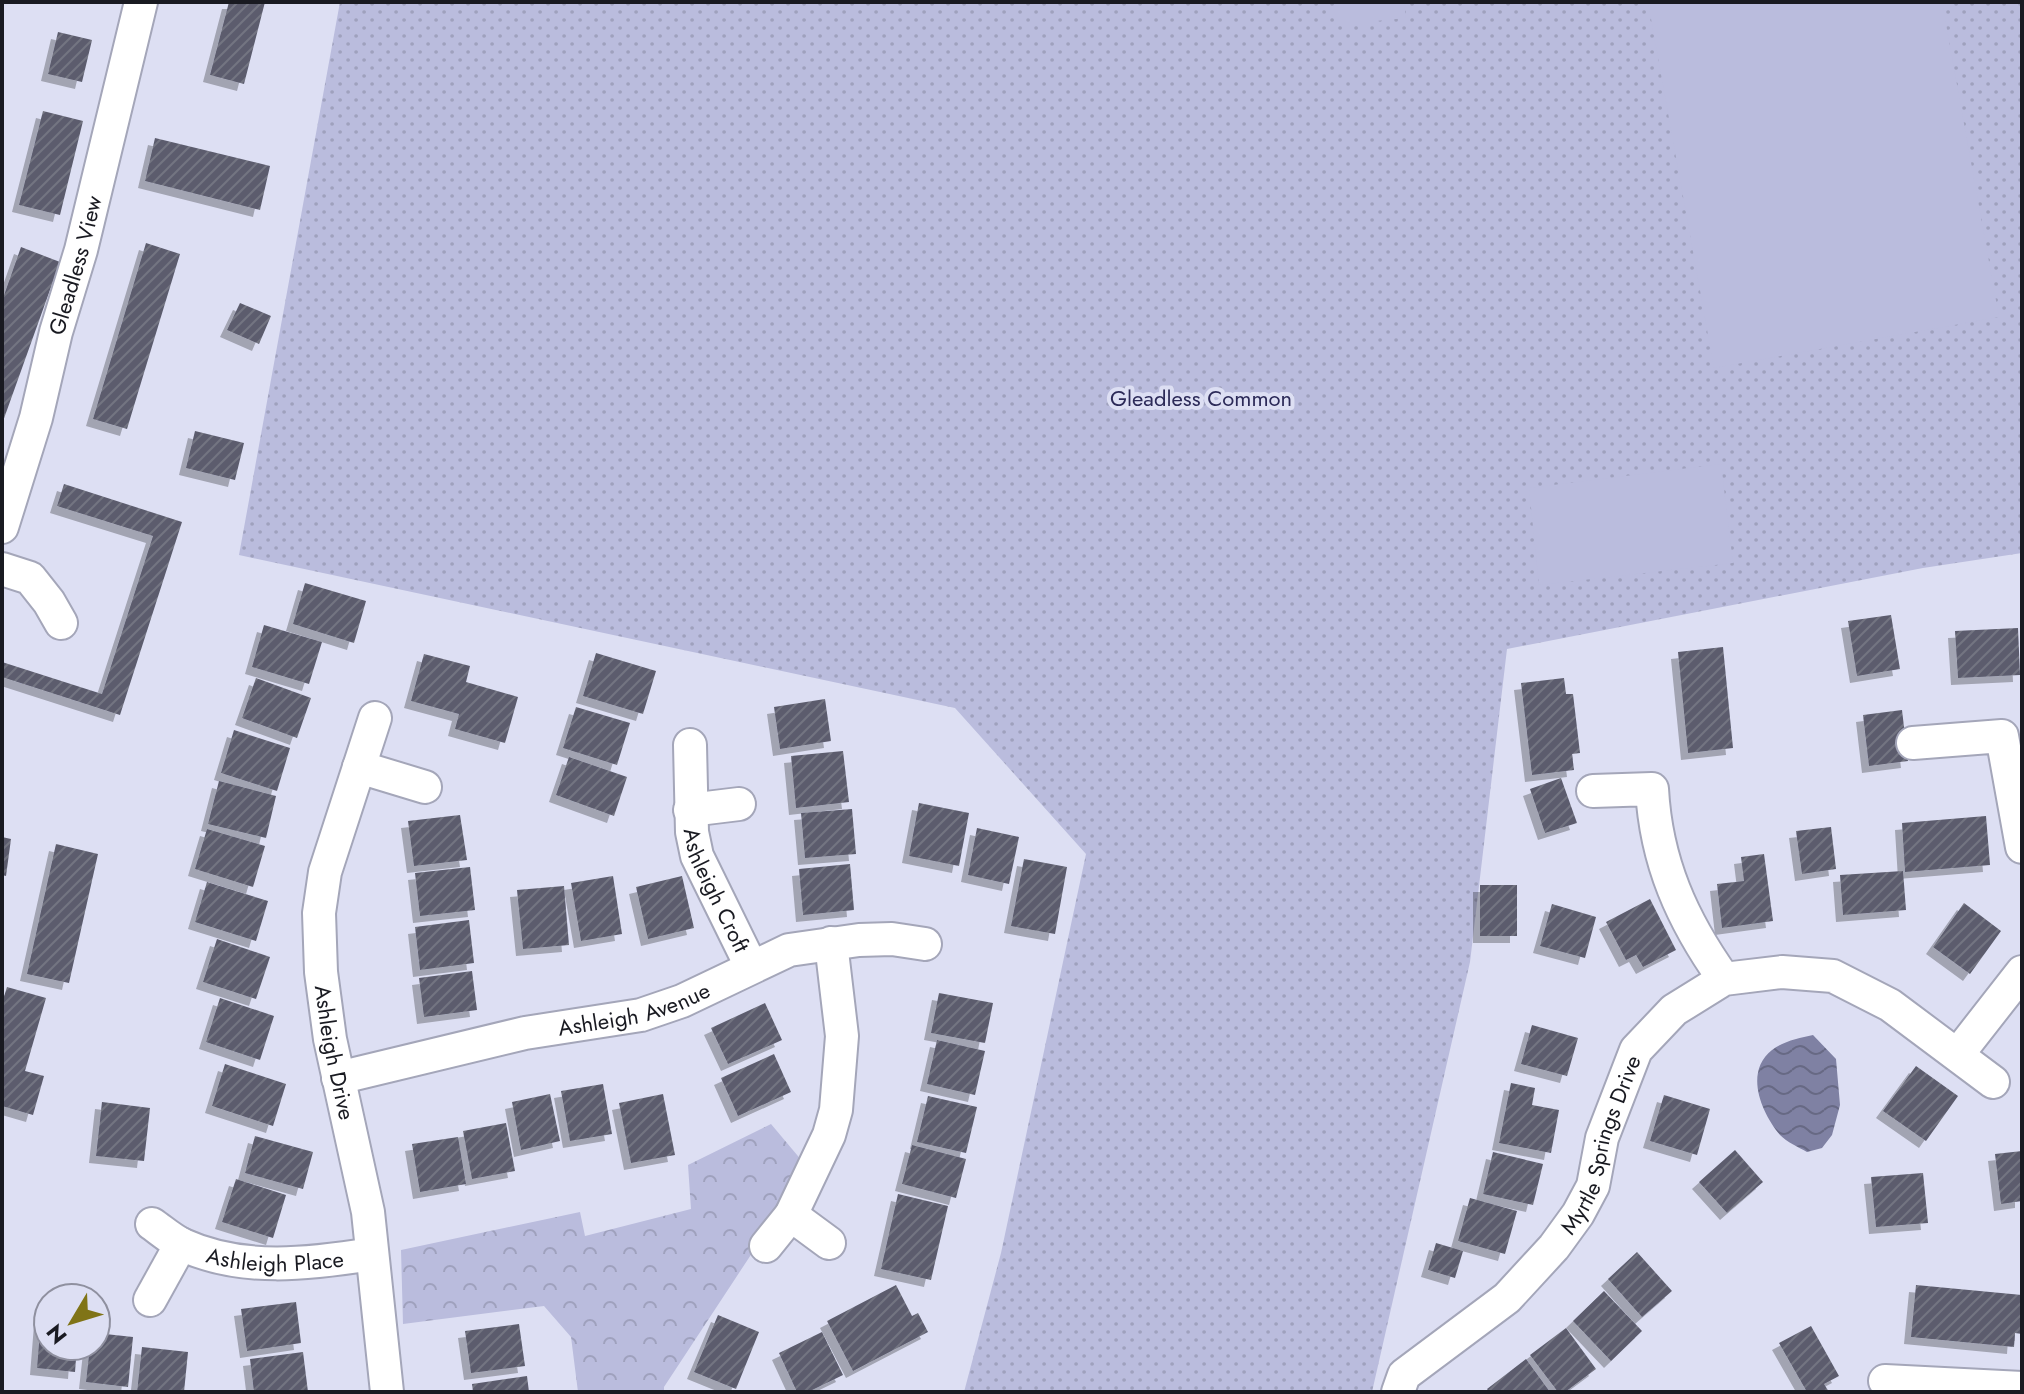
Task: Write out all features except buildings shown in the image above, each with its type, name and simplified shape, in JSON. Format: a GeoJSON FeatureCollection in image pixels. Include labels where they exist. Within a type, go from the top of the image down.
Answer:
{"type":"FeatureCollection","features":[{"type":"Feature","properties":{"kind":"street","name":"Gleadless View"},"geometry":{"type":"LineString","coordinates":[[2,527],[36,418],[56,332],[81,250],[141,2]]}},
{"type":"Feature","properties":{"kind":"street"},"geometry":{"type":"LineString","coordinates":[[2,569],[30,578],[61,623]]}},
{"type":"Feature","properties":{"kind":"street","name":"Ashleigh Drive"},"geometry":{"type":"LineString","coordinates":[[375,718],[325,872],[319,913],[321,972],[330,1039],[368,1212],[387,1392]]}},
{"type":"Feature","properties":{"kind":"street"},"geometry":{"type":"LineString","coordinates":[[1913,743],[2002,736],[2022,847]]}},
{"type":"Feature","properties":{"kind":"street","name":"Ashleigh Croft"},"geometry":{"type":"LineString","coordinates":[[690,745],[690,810],[697,856],[751,966]]}},
{"type":"Feature","properties":{"kind":"street"},"geometry":{"type":"LineString","coordinates":[[359,767],[425,787]]}},
{"type":"Feature","properties":{"kind":"street"},"geometry":{"type":"LineString","coordinates":[[1593,791],[1652,789],[1654,823],[1667,874],[1696,939],[1724,979]]}},
{"type":"Feature","properties":{"kind":"street","name":"Ashleigh Croft"},"geometry":{"type":"LineString","coordinates":[[690,810],[739,804]]}},
{"type":"Feature","properties":{"kind":"street","name":"Ashleigh Avenue"},"geometry":{"type":"LineString","coordinates":[[338,1078],[525,1033],[641,1015],[682,1001],[789,950],[831,943],[892,939],[925,944]]}},
{"type":"Feature","properties":{"kind":"street"},"geometry":{"type":"LineString","coordinates":[[766,1246],[791,1215],[829,1135],[836,1110],[842,1036],[831,943]]}},
{"type":"Feature","properties":{"kind":"street","name":"Myrtle Springs Drive"},"geometry":{"type":"LineString","coordinates":[[1398,1392],[1404,1375],[1507,1298],[1554,1247],[1578,1214],[1593,1186],[1602,1138],[1636,1050],[1674,1010],[1724,979],[1782,972],[1833,976],[1890,1005],[1993,1082]]}},
{"type":"Feature","properties":{"kind":"street"},"geometry":{"type":"LineString","coordinates":[[1958,1054],[2022,972]]}},
{"type":"Feature","properties":{"kind":"street"},"geometry":{"type":"LineString","coordinates":[[791,1215],[829,1243]]}},
{"type":"Feature","properties":{"kind":"street","name":"Ashleigh Place"},"geometry":{"type":"LineString","coordinates":[[152,1224],[181,1244],[224,1259],[267,1264],[372,1254]]}},
{"type":"Feature","properties":{"kind":"street","name":"Ashleigh Place"},"geometry":{"type":"LineString","coordinates":[[150,1300],[181,1244]]}},
{"type":"Feature","properties":{"kind":"street"},"geometry":{"type":"LineString","coordinates":[[1885,1381],[2022,1388]]}},
{"type":"Feature","properties":{"kind":"green space","name":"Gleadless Common"},"geometry":{"type":"Polygon","coordinates":[[[340,2],[2022,2],[2022,553],[1923,568],[1507,649],[1470,962],[1372,1392],[964,1392],[1001,1253],[1086,854],[955,708],[239,555],[340,2]]]}},
{"type":"Feature","properties":{"kind":"green space"},"geometry":{"type":"Polygon","coordinates":[[[1334,2],[1404,2],[1406,18],[1336,25],[1334,2]]]}},
{"type":"Feature","properties":{"kind":"green space"},"geometry":{"type":"Polygon","coordinates":[[[1648,2],[1942,2],[1999,317],[1714,368],[1648,2]]]}},
{"type":"Feature","properties":{"kind":"green space"},"geometry":{"type":"Polygon","coordinates":[[[1721,464],[1733,563],[1539,585],[1529,488],[1721,464]]]}},
{"type":"Feature","properties":{"kind":"green space"},"geometry":{"type":"Polygon","coordinates":[[[771,1124],[808,1168],[664,1387],[664,1392],[578,1392],[571,1337],[544,1306],[403,1324],[401,1250],[580,1212],[585,1236],[691,1209],[688,1165],[771,1124]]]}},
{"type":"Feature","properties":{"kind":"water"},"geometry":{"type":"Polygon","coordinates":[[[1813,1035],[1836,1059],[1840,1105],[1832,1135],[1822,1148],[1807,1152],[1783,1138],[1773,1126],[1762,1104],[1757,1080],[1764,1059],[1772,1050],[1813,1035]]]}}]}
